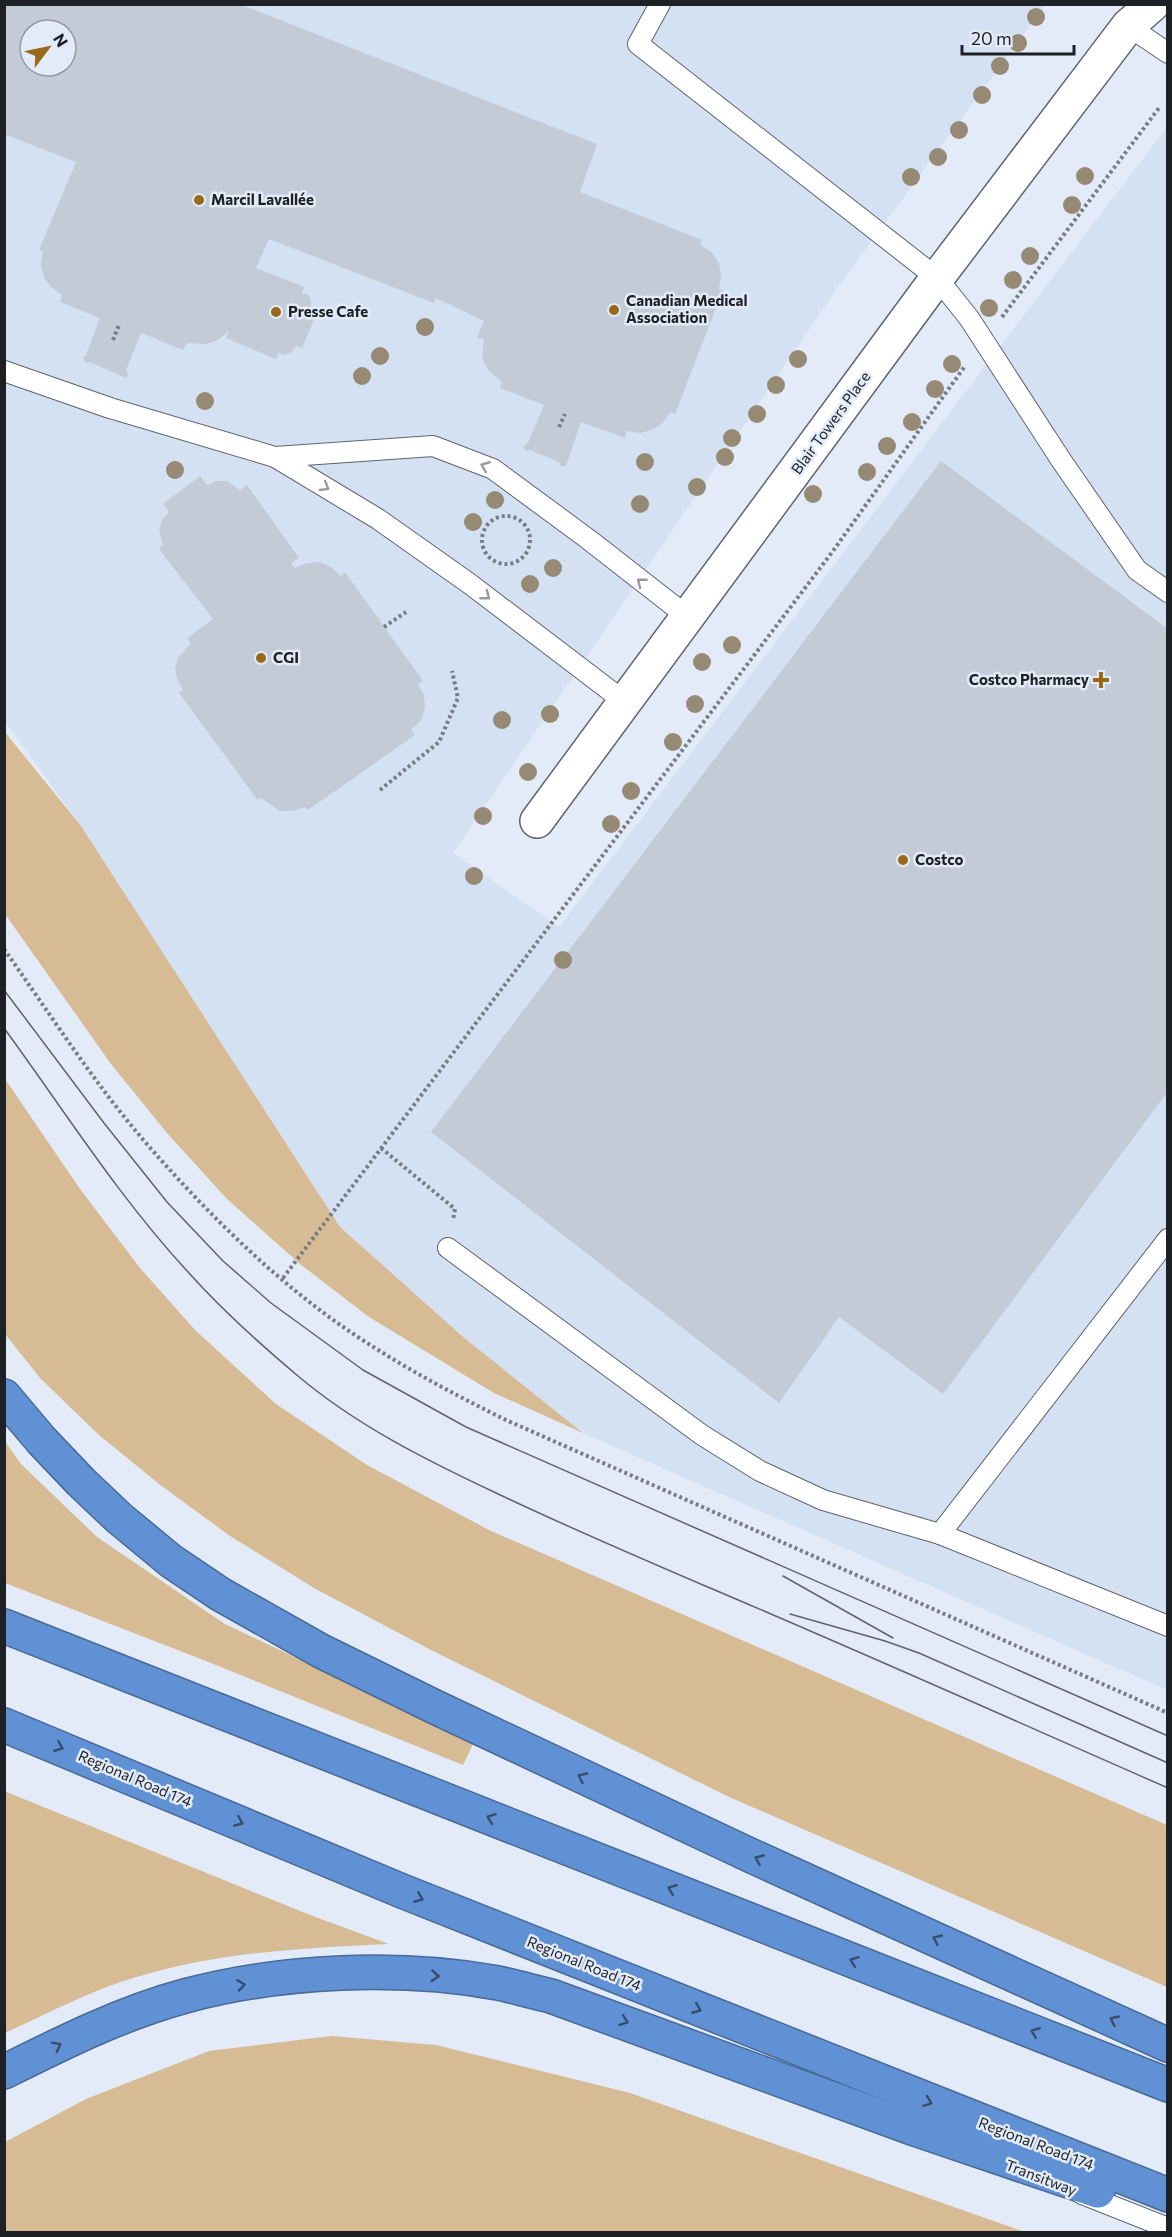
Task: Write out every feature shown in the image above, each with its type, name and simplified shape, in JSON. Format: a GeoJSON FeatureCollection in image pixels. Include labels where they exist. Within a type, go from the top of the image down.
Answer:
{"type":"FeatureCollection","features":[{"type":"Feature","properties":{"kind":"highway"},"geometry":{"type":"LineString","coordinates":[[4,1396],[81,1482],[118,1518],[171,1561],[220,1594],[321,1651],[445,1712],[754,1857],[1167,2045]]}},
{"type":"Feature","properties":{"kind":"highway"},"geometry":{"type":"LineString","coordinates":[[4,1626],[1167,2085]]}},
{"type":"Feature","properties":{"kind":"highway","name":"Regional Road 174"},"geometry":{"type":"LineString","coordinates":[[4,1725],[424,1900],[1167,2195]]}},
{"type":"Feature","properties":{"kind":"highway"},"geometry":{"type":"LineString","coordinates":[[4,2072],[74,2037],[184,1996],[224,1987],[323,1974],[382,1972],[498,1983],[551,1996],[915,2129],[1167,2214]]}},
{"type":"Feature","properties":{"kind":"street","name":"Blair Towers Place"},"geometry":{"type":"LineString","coordinates":[[537,821],[1133,15],[1153,4]]}},
{"type":"Feature","properties":{"kind":"lane"},"geometry":{"type":"LineString","coordinates":[[660,4],[638,44],[937,278],[969,318],[1061,460],[1137,570],[1167,592]]}},
{"type":"Feature","properties":{"kind":"lane"},"geometry":{"type":"LineString","coordinates":[[1133,15],[1167,52]]}},
{"type":"Feature","properties":{"kind":"lane"},"geometry":{"type":"LineString","coordinates":[[4,371],[110,408],[274,457],[378,519],[470,584],[625,702]]}},
{"type":"Feature","properties":{"kind":"lane"},"geometry":{"type":"LineString","coordinates":[[274,457],[433,446],[493,469],[688,617]]}},
{"type":"Feature","properties":{"kind":"lane"},"geometry":{"type":"LineString","coordinates":[[940,1534],[1167,1239]]}},
{"type":"Feature","properties":{"kind":"lane"},"geometry":{"type":"LineString","coordinates":[[448,1248],[702,1435],[760,1471],[823,1500],[940,1534],[1167,1626]]}},
{"type":"Feature","properties":{"kind":"lane","name":"Transitway"},"geometry":{"type":"LineString","coordinates":[[915,2129],[1167,2228]]}},
{"type":"Feature","properties":{"kind":"path"},"geometry":{"type":"LineString","coordinates":[[283,1278],[833,550],[983,341],[1159,108]]}},
{"type":"Feature","properties":{"kind":"path"},"geometry":{"type":"LineString","coordinates":[[113,340],[119,325]]}},
{"type":"Feature","properties":{"kind":"path"},"geometry":{"type":"LineString","coordinates":[[559,427],[565,414]]}},
{"type":"Feature","properties":{"kind":"path"},"geometry":{"type":"LineString","coordinates":[[500,517],[511,517],[520,521],[527,530],[528,550],[521,559],[512,564],[501,564],[491,559],[484,551],[482,541],[484,530],[500,517]]}},
{"type":"Feature","properties":{"kind":"path"},"geometry":{"type":"LineString","coordinates":[[384,627],[406,612]]}},
{"type":"Feature","properties":{"kind":"path"},"geometry":{"type":"LineString","coordinates":[[380,790],[440,742],[458,698],[452,671]]}},
{"type":"Feature","properties":{"kind":"path"},"geometry":{"type":"LineString","coordinates":[[4,949],[93,1074],[145,1142],[201,1202],[283,1278],[350,1332],[396,1362],[471,1403],[1167,1713]]}},
{"type":"Feature","properties":{"kind":"path"},"geometry":{"type":"LineString","coordinates":[[381,1148],[455,1209],[448,1248]]}},
{"type":"Feature","properties":{"kind":"shaded area"},"geometry":{"type":"Polygon","coordinates":[[[4,5],[1045,5],[840,284],[453,853],[559,927],[1167,127],[1167,1690],[583,1433],[462,1336],[340,1227],[81,826],[5,721],[4,5]]]}},
{"type":"Feature","properties":{"kind":"shaded area"},"geometry":{"type":"Polygon","coordinates":[[[4,731],[81,826],[340,1227],[462,1336],[583,1433],[494,1393],[369,1317],[300,1264],[227,1199],[167,1133],[111,1064],[5,914],[4,731]]]}},
{"type":"Feature","properties":{"kind":"shaded area"},"geometry":{"type":"Polygon","coordinates":[[[5,1079],[80,1189],[140,1268],[195,1330],[276,1404],[367,1465],[489,1530],[1167,1825],[1167,1987],[729,1797],[429,1649],[314,1588],[230,1536],[159,1484],[99,1435],[41,1379],[5,1334],[5,1079]]]}},
{"type":"Feature","properties":{"kind":"shaded area"},"geometry":{"type":"Polygon","coordinates":[[[4,1440],[21,1464],[97,1537],[225,1624],[474,1742],[463,1765],[5,1583],[4,1440]]]}},
{"type":"Feature","properties":{"kind":"shaded area"},"geometry":{"type":"Polygon","coordinates":[[[4,1791],[310,1915],[389,1944],[263,1952],[170,1968],[105,1988],[5,2033],[4,1791]]]}},
{"type":"Feature","properties":{"kind":"shaded area"},"geometry":{"type":"Polygon","coordinates":[[[331,2036],[436,2045],[630,2093],[1025,2232],[5,2232],[5,2142],[86,2099],[209,2051],[331,2036]]]}},
{"type":"Feature","properties":{"kind":"building"},"geometry":{"type":"Polygon","coordinates":[[[4,4],[239,4],[597,144],[580,192],[702,240],[700,245],[711,252],[719,263],[721,276],[719,289],[723,290],[675,414],[670,412],[663,423],[652,430],[640,433],[627,431],[625,438],[581,422],[566,466],[561,466],[559,462],[530,450],[526,451],[523,447],[528,443],[544,405],[500,388],[502,382],[488,370],[482,358],[484,339],[477,338],[484,321],[436,298],[434,303],[269,239],[256,268],[304,287],[302,293],[309,295],[311,311],[317,313],[302,348],[296,346],[292,352],[285,355],[278,353],[276,359],[226,338],[229,331],[218,340],[206,344],[187,343],[183,350],[141,333],[126,370],[129,374],[126,378],[90,362],[85,363],[83,357],[86,355],[100,318],[60,302],[62,295],[51,287],[44,277],[41,265],[43,251],[39,250],[76,162],[4,134],[4,4]]]}},
{"type":"Feature","properties":{"kind":"building","name":"Costco"},"geometry":{"type":"Polygon","coordinates":[[[941,461],[1168,629],[1168,1091],[943,1394],[839,1317],[779,1403],[431,1132],[941,461]]]}},
{"type":"Feature","properties":{"kind":"building"},"geometry":{"type":"Polygon","coordinates":[[[200,476],[207,485],[217,481],[227,481],[240,490],[247,485],[299,558],[291,563],[295,568],[307,563],[320,562],[331,567],[341,576],[345,572],[423,681],[418,684],[424,695],[425,708],[421,720],[411,730],[415,735],[308,810],[305,807],[293,811],[280,811],[261,798],[257,799],[179,693],[183,690],[177,679],[175,668],[178,658],[191,643],[187,638],[213,619],[159,549],[163,545],[159,530],[162,520],[169,512],[163,504],[200,476]]]}},
{"type":"Feature","properties":{"kind":"tram line"},"geometry":{"type":"LineString","coordinates":[[4,990],[167,1202],[223,1261],[271,1303],[363,1370],[466,1427],[1168,1736]]}},
{"type":"Feature","properties":{"kind":"tram line"},"geometry":{"type":"LineString","coordinates":[[4,1028],[116,1185],[164,1245],[202,1287],[298,1376],[320,1394],[368,1426],[468,1480],[546,1516],[1168,1788]]}},
{"type":"Feature","properties":{"kind":"tram line"},"geometry":{"type":"LineString","coordinates":[[783,1576],[893,1638]]}},
{"type":"Feature","properties":{"kind":"tram line"},"geometry":{"type":"LineString","coordinates":[[790,1614],[919,1653],[1168,1763]]}},
{"type":"Feature","properties":{"kind":"place","name":"Marcil Lavallée"},"geometry":{"type":"Point","coordinates":[199,200]}},
{"type":"Feature","properties":{"kind":"place","name":"Canadian Medical Association"},"geometry":{"type":"Point","coordinates":[614,310]}},
{"type":"Feature","properties":{"kind":"place","name":"Presse Cafe"},"geometry":{"type":"Point","coordinates":[276,312]}},
{"type":"Feature","properties":{"kind":"place","name":"CGI"},"geometry":{"type":"Point","coordinates":[261,658]}},
{"type":"Feature","properties":{"kind":"place","name":"Costco Pharmacy"},"geometry":{"type":"Point","coordinates":[1101,680]}},
{"type":"Feature","properties":{"kind":"place","name":"Costco"},"geometry":{"type":"Point","coordinates":[903,860]}}]}
